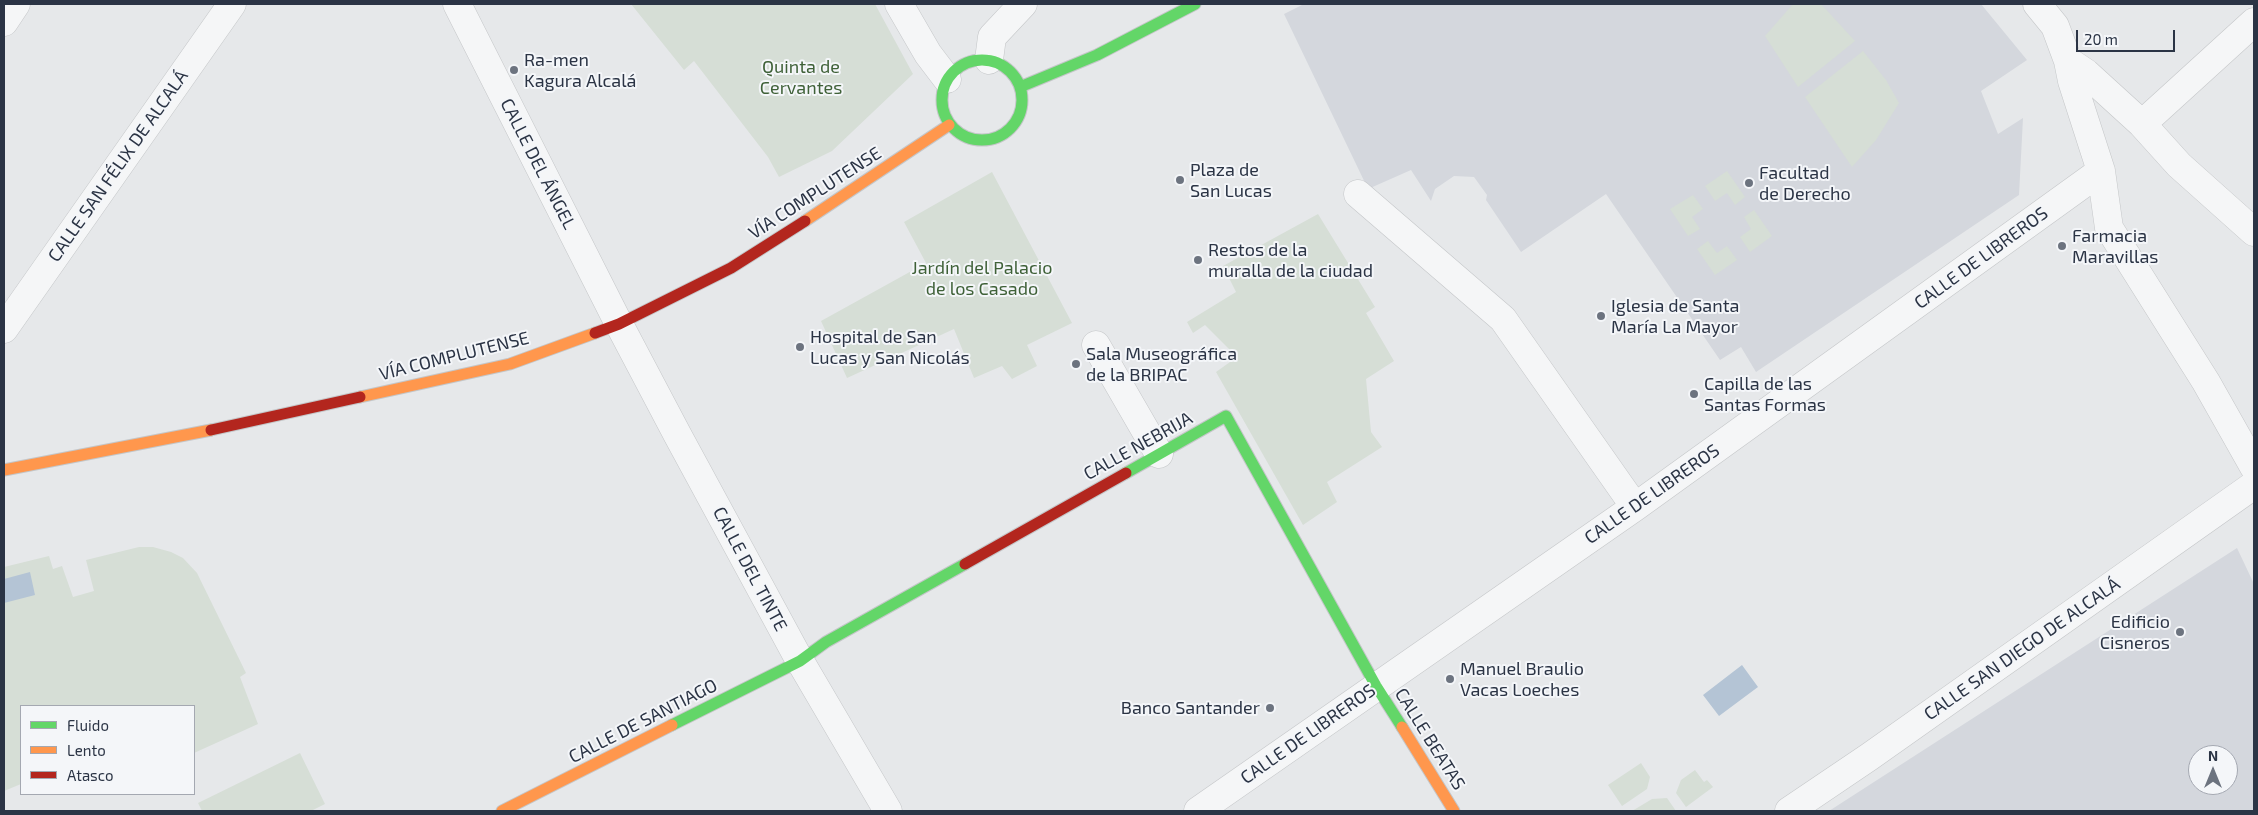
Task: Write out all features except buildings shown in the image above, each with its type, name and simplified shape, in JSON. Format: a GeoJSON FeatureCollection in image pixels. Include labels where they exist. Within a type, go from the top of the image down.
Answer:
{"type":"FeatureCollection","features":[{"type":"Feature","properties":{"kind":"main road"},"geometry":{"type":"LineString","coordinates":[[1020,87],[1097,56],[1195,4]]}},
{"type":"Feature","properties":{"kind":"main road"},"geometry":{"type":"LineString","coordinates":[[989,60],[1002,65],[1013,74],[1020,87],[1023,101],[1020,115],[1012,127],[1001,136],[987,141],[973,140],[960,134],[949,124],[942,110],[942,94],[947,78],[958,68],[973,61],[989,60]]}},
{"type":"Feature","properties":{"kind":"main road","name":"VÍA COMPLUTENSE"},"geometry":{"type":"LineString","coordinates":[[4,470],[220,428],[510,364],[619,324],[731,268],[786,234],[949,124]]}},
{"type":"Feature","properties":{"kind":"main road","name":"CALLE NEBRIJA"},"geometry":{"type":"LineString","coordinates":[[800,661],[826,642],[1226,416],[1376,686]]}},
{"type":"Feature","properties":{"kind":"main road","name":"CALLE DE SANTIAGO"},"geometry":{"type":"LineString","coordinates":[[502,811],[800,661]]}},
{"type":"Feature","properties":{"kind":"main road","name":"CALLE BEATAS"},"geometry":{"type":"LineString","coordinates":[[1376,686],[1454,811]]}},
{"type":"Feature","properties":{"kind":"street"},"geometry":{"type":"LineString","coordinates":[[4,22],[16,4]]}},
{"type":"Feature","properties":{"kind":"street","name":"CALLE SAN FÉLIX DE ALCALÁ"},"geometry":{"type":"LineString","coordinates":[[4,329],[232,4]]}},
{"type":"Feature","properties":{"kind":"street","name":"CALLE DEL ÁNGEL"},"geometry":{"type":"LineString","coordinates":[[457,4],[619,324]]}},
{"type":"Feature","properties":{"kind":"street"},"geometry":{"type":"LineString","coordinates":[[900,4],[928,54],[947,78]]}},
{"type":"Feature","properties":{"kind":"street"},"geometry":{"type":"LineString","coordinates":[[989,60],[992,37],[1023,4]]}},
{"type":"Feature","properties":{"kind":"street"},"geometry":{"type":"LineString","coordinates":[[2037,4],[2055,26],[2068,61],[2072,81],[2101,171],[2109,228],[2206,382],[2254,467]]}},
{"type":"Feature","properties":{"kind":"street"},"geometry":{"type":"LineString","coordinates":[[2142,124],[2254,22]]}},
{"type":"Feature","properties":{"kind":"street"},"geometry":{"type":"LineString","coordinates":[[2068,61],[2086,73],[2142,124],[2179,165],[2254,231]]}},
{"type":"Feature","properties":{"kind":"street","name":"CALLE DE LIBREROS"},"geometry":{"type":"LineString","coordinates":[[1198,811],[1635,507],[2101,171]]}},
{"type":"Feature","properties":{"kind":"street"},"geometry":{"type":"LineString","coordinates":[[1358,194],[1503,319],[1635,507]]}},
{"type":"Feature","properties":{"kind":"street","name":"CALLE DEL TINTE"},"geometry":{"type":"LineString","coordinates":[[619,324],[800,661],[888,811]]}},
{"type":"Feature","properties":{"kind":"street"},"geometry":{"type":"LineString","coordinates":[[1096,345],[1159,454]]}},
{"type":"Feature","properties":{"kind":"street","name":"CALLE SAN DIEGO DE ALCALÁ"},"geometry":{"type":"LineString","coordinates":[[1789,811],[2254,485]]}},
{"type":"Feature","properties":{"kind":"shaded area","name":"Facultad de Derecho"},"geometry":{"type":"Polygon","coordinates":[[[1304,4],[1981,4],[2027,60],[1981,91],[1998,134],[2023,118],[2019,195],[1756,372],[1741,347],[1720,360],[1606,194],[1521,252],[1486,200],[1487,195],[1474,177],[1454,176],[1435,189],[1431,201],[1411,170],[1368,189],[1284,14],[1304,4]]]}},
{"type":"Feature","properties":{"kind":"shaded area","name":"Edificio Cisneros"},"geometry":{"type":"Polygon","coordinates":[[[2237,548],[2254,584],[2254,811],[1829,811],[2237,548]]]}},
{"type":"Feature","properties":{"kind":"green space","name":"Quinta de Cervantes"},"geometry":{"type":"Polygon","coordinates":[[[631,4],[875,4],[913,74],[832,151],[779,177],[768,157],[694,61],[684,70],[631,4]]]}},
{"type":"Feature","properties":{"kind":"green space"},"geometry":{"type":"Polygon","coordinates":[[[1793,4],[1821,4],[1855,41],[1798,87],[1765,36],[1793,4]]]}},
{"type":"Feature","properties":{"kind":"green space"},"geometry":{"type":"Polygon","coordinates":[[[1863,51],[1886,80],[1899,103],[1876,140],[1852,167],[1805,97],[1863,51]]]}},
{"type":"Feature","properties":{"kind":"green space"},"geometry":{"type":"Polygon","coordinates":[[[1727,171],[1745,197],[1735,205],[1727,193],[1715,201],[1705,186],[1727,171]]]}},
{"type":"Feature","properties":{"kind":"green space","name":"Jardín del Palacio de los Casado"},"geometry":{"type":"Polygon","coordinates":[[[992,172],[1072,323],[1027,345],[1037,366],[1012,379],[1002,366],[974,378],[954,329],[847,378],[821,321],[926,263],[904,222],[992,172]]]}},
{"type":"Feature","properties":{"kind":"green space"},"geometry":{"type":"Polygon","coordinates":[[[1693,195],[1703,209],[1692,217],[1700,229],[1688,236],[1670,209],[1693,195]]]}},
{"type":"Feature","properties":{"kind":"green space"},"geometry":{"type":"Polygon","coordinates":[[[1754,210],[1772,236],[1750,252],[1740,237],[1751,229],[1744,217],[1754,210]]]}},
{"type":"Feature","properties":{"kind":"green space"},"geometry":{"type":"Polygon","coordinates":[[[1318,214],[1375,307],[1366,313],[1394,361],[1366,379],[1371,432],[1382,447],[1327,482],[1337,502],[1303,525],[1216,372],[1230,362],[1227,356],[1231,351],[1205,325],[1193,333],[1187,322],[1236,292],[1223,266],[1318,214]]]}},
{"type":"Feature","properties":{"kind":"green space"},"geometry":{"type":"Polygon","coordinates":[[[1708,241],[1717,253],[1727,246],[1737,260],[1715,275],[1697,249],[1708,241]]]}},
{"type":"Feature","properties":{"kind":"green space"},"geometry":{"type":"Polygon","coordinates":[[[139,547],[153,547],[171,552],[183,558],[197,573],[246,673],[240,677],[258,724],[195,753],[195,705],[20,705],[20,784],[4,791],[4,567],[49,556],[53,569],[62,566],[73,597],[94,591],[86,560],[139,547]]]}},
{"type":"Feature","properties":{"kind":"green space"},"geometry":{"type":"Polygon","coordinates":[[[300,753],[325,804],[311,811],[202,811],[198,803],[300,753]]]}},
{"type":"Feature","properties":{"kind":"green space"},"geometry":{"type":"Polygon","coordinates":[[[1641,763],[1650,777],[1647,789],[1622,806],[1608,785],[1641,763]]]}},
{"type":"Feature","properties":{"kind":"green space"},"geometry":{"type":"Polygon","coordinates":[[[1695,770],[1704,782],[1707,780],[1713,787],[1686,807],[1676,793],[1681,780],[1695,770]]]}},
{"type":"Feature","properties":{"kind":"green space"},"geometry":{"type":"Polygon","coordinates":[[[1667,798],[1676,811],[1632,811],[1652,799],[1667,798]]]}},
{"type":"Feature","properties":{"kind":"water"},"geometry":{"type":"Polygon","coordinates":[[[30,572],[35,595],[4,603],[4,579],[30,572]]]}},
{"type":"Feature","properties":{"kind":"water"},"geometry":{"type":"Polygon","coordinates":[[[1742,665],[1758,687],[1719,716],[1703,695],[1742,665]]]}},
{"type":"Feature","properties":{"kind":"traffic: fast"},"geometry":{"type":"LineString","coordinates":[[1020,87],[1097,55],[1195,4]]}},
{"type":"Feature","properties":{"kind":"traffic: fast"},"geometry":{"type":"LineString","coordinates":[[982,60],[997,63],[1010,72],[1019,85],[1022,100],[1019,115],[1010,128],[997,137],[982,140],[967,137],[954,128],[945,115],[942,100],[945,85],[954,72],[967,63],[982,60]]}},
{"type":"Feature","properties":{"kind":"traffic: fast"},"geometry":{"type":"LineString","coordinates":[[1126,473],[1226,416],[1376,686],[1402,727]]}},
{"type":"Feature","properties":{"kind":"traffic: fast"},"geometry":{"type":"LineString","coordinates":[[672,725],[800,661],[826,642],[965,564]]}},
{"type":"Feature","properties":{"kind":"traffic: slow"},"geometry":{"type":"LineString","coordinates":[[805,221],[949,125]]}},
{"type":"Feature","properties":{"kind":"traffic: slow"},"geometry":{"type":"LineString","coordinates":[[360,397],[510,364],[595,333]]}},
{"type":"Feature","properties":{"kind":"traffic: slow"},"geometry":{"type":"LineString","coordinates":[[4,470],[211,430]]}},
{"type":"Feature","properties":{"kind":"traffic: slow"},"geometry":{"type":"LineString","coordinates":[[502,811],[672,725]]}},
{"type":"Feature","properties":{"kind":"traffic: slow"},"geometry":{"type":"LineString","coordinates":[[1402,727],[1454,811]]}},
{"type":"Feature","properties":{"kind":"traffic: jam"},"geometry":{"type":"LineString","coordinates":[[595,333],[619,324],[731,268],[805,221]]}},
{"type":"Feature","properties":{"kind":"traffic: jam"},"geometry":{"type":"LineString","coordinates":[[211,430],[360,397]]}},
{"type":"Feature","properties":{"kind":"traffic: jam"},"geometry":{"type":"LineString","coordinates":[[965,564],[1126,473]]}},
{"type":"Feature","properties":{"kind":"place","name":"Ra-men Kagura Alcalá"},"geometry":{"type":"Point","coordinates":[514,70]}},
{"type":"Feature","properties":{"kind":"place","name":"Plaza de San Lucas"},"geometry":{"type":"Point","coordinates":[1180,180]}},
{"type":"Feature","properties":{"kind":"place","name":"Facultad de Derecho"},"geometry":{"type":"Point","coordinates":[1749,183]}},
{"type":"Feature","properties":{"kind":"place","name":"Farmacia Maravillas"},"geometry":{"type":"Point","coordinates":[2062,246]}},
{"type":"Feature","properties":{"kind":"place","name":"Restos de la muralla de la ciudad"},"geometry":{"type":"Point","coordinates":[1198,260]}},
{"type":"Feature","properties":{"kind":"place","name":"Iglesia de Santa María La Mayor"},"geometry":{"type":"Point","coordinates":[1601,316]}},
{"type":"Feature","properties":{"kind":"place","name":"Hospital de San Lucas y San Nicolás"},"geometry":{"type":"Point","coordinates":[800,347]}},
{"type":"Feature","properties":{"kind":"place","name":"Sala Museográfica de la BRIPAC"},"geometry":{"type":"Point","coordinates":[1076,364]}},
{"type":"Feature","properties":{"kind":"place","name":"Capilla de las Santas Formas"},"geometry":{"type":"Point","coordinates":[1694,394]}},
{"type":"Feature","properties":{"kind":"place","name":"Edificio Cisneros"},"geometry":{"type":"Point","coordinates":[2180,632]}},
{"type":"Feature","properties":{"kind":"place","name":"Manuel Braulio Vacas Loeches"},"geometry":{"type":"Point","coordinates":[1450,679]}},
{"type":"Feature","properties":{"kind":"place","name":"Banco Santander"},"geometry":{"type":"Point","coordinates":[1270,708]}}]}
